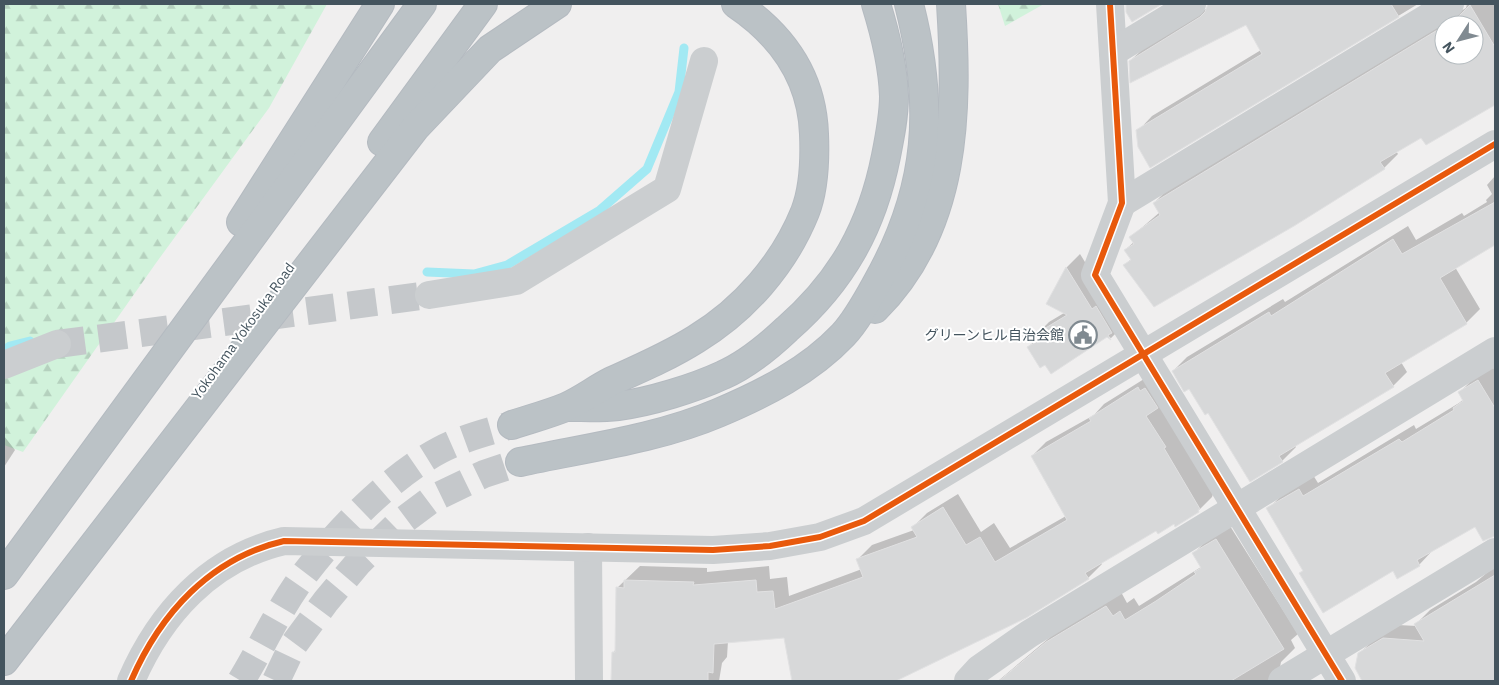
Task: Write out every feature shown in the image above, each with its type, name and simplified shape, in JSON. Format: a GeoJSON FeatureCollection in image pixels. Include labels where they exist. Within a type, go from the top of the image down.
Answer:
{"type":"FeatureCollection","features":[{"type":"Feature","properties":{"kind":"highway"},"geometry":{"type":"LineString","coordinates":[[105,436],[380,4]]}},
{"type":"Feature","properties":{"kind":"highway"},"geometry":{"type":"LineString","coordinates":[[4,575],[422,4]]}},
{"type":"Feature","properties":{"kind":"highway","name":"Yokohama Yokosuka Road"},"geometry":{"type":"LineString","coordinates":[[4,660],[483,4]]}},
{"type":"Feature","properties":{"kind":"highway"},"geometry":{"type":"LineString","coordinates":[[4,660],[415,128],[490,49],[557,4]]}},
{"type":"Feature","properties":{"kind":"highway"},"geometry":{"type":"LineString","coordinates":[[512,425],[565,407],[698,339],[735,311],[768,275],[789,245],[806,210],[815,152],[814,122],[807,90],[796,64],[779,40],[758,19],[736,4]]}},
{"type":"Feature","properties":{"kind":"highway"},"geometry":{"type":"LineString","coordinates":[[565,407],[618,406],[696,386],[725,374],[772,343],[814,306],[843,268],[866,227],[886,159],[894,96],[891,63],[876,4]]}},
{"type":"Feature","properties":{"kind":"highway"},"geometry":{"type":"LineString","coordinates":[[843,334],[867,300],[887,265],[900,238],[915,196],[924,131],[924,82],[909,4]]}},
{"type":"Feature","properties":{"kind":"highway"},"geometry":{"type":"LineString","coordinates":[[520,462],[680,427],[718,413],[784,382],[811,363],[876,308],[901,280],[927,232],[946,178],[953,100],[954,50],[951,4]]}},
{"type":"Feature","properties":{"kind":"street"},"geometry":{"type":"LineString","coordinates":[[1110,4],[1122,203],[1095,274],[1342,681]]}},
{"type":"Feature","properties":{"kind":"street"},"geometry":{"type":"LineString","coordinates":[[1113,52],[1192,4]]}},
{"type":"Feature","properties":{"kind":"street"},"geometry":{"type":"LineString","coordinates":[[1122,203],[1450,4]]}},
{"type":"Feature","properties":{"kind":"street"},"geometry":{"type":"LineString","coordinates":[[429,295],[516,281],[667,190],[704,61]]}},
{"type":"Feature","properties":{"kind":"street"},"geometry":{"type":"LineString","coordinates":[[131,681],[151,641],[189,595],[222,565],[262,546],[284,541],[713,550],[770,546],[820,538],[864,521],[928,485],[1495,144]]}},
{"type":"Feature","properties":{"kind":"street"},"geometry":{"type":"LineString","coordinates":[[4,365],[57,344]]}},
{"type":"Feature","properties":{"kind":"street"},"geometry":{"type":"LineString","coordinates":[[949,681],[974,675],[1028,634],[1238,509],[1495,351]]}},
{"type":"Feature","properties":{"kind":"street"},"geometry":{"type":"LineString","coordinates":[[588,547],[589,681]]}},
{"type":"Feature","properties":{"kind":"street"},"geometry":{"type":"LineString","coordinates":[[1282,681],[1495,552]]}},
{"type":"Feature","properties":{"kind":"green space"},"geometry":{"type":"Polygon","coordinates":[[[4,4],[327,4],[269,108],[156,263],[23,452],[4,445],[4,4]]]}},
{"type":"Feature","properties":{"kind":"green space"},"geometry":{"type":"Polygon","coordinates":[[[998,4],[1044,4],[1005,26],[998,4]]]}},
{"type":"Feature","properties":{"kind":"building"},"geometry":{"type":"Polygon","coordinates":[[[1126,4],[1162,4],[1132,22],[1126,12],[1126,4]]]}},
{"type":"Feature","properties":{"kind":"building"},"geometry":{"type":"Polygon","coordinates":[[[1208,4],[1391,4],[1399,17],[1150,168],[1138,147],[1136,130],[1262,54],[1246,25],[1130,83],[1129,61],[1200,17],[1205,12],[1208,4]]]}},
{"type":"Feature","properties":{"kind":"building"},"geometry":{"type":"Polygon","coordinates":[[[1470,5],[1476,15],[1460,15],[1470,5]]]}},
{"type":"Feature","properties":{"kind":"building"},"geometry":{"type":"Polygon","coordinates":[[[1484,29],[1495,47],[1495,105],[1426,145],[1421,138],[1380,162],[1385,169],[1294,226],[1154,307],[1123,265],[1131,260],[1124,250],[1134,244],[1129,237],[1160,215],[1153,203],[1434,32],[1434,65],[1484,65],[1484,29]]]}},
{"type":"Feature","properties":{"kind":"building"},"geometry":{"type":"Polygon","coordinates":[[[1495,202],[1495,245],[1440,278],[1467,324],[1385,373],[1394,387],[1279,456],[1283,462],[1250,482],[1208,413],[1205,415],[1189,389],[1184,392],[1172,371],[1269,312],[1271,316],[1393,239],[1402,254],[1495,202]]]}},
{"type":"Feature","properties":{"kind":"building"},"geometry":{"type":"Polygon","coordinates":[[[1066,267],[1092,309],[1096,306],[1112,333],[1108,335],[1111,340],[1107,337],[1051,374],[1045,365],[1040,368],[1027,347],[1038,341],[1034,335],[1067,315],[1046,304],[1066,267]]]}},
{"type":"Feature","properties":{"kind":"building"},"geometry":{"type":"Polygon","coordinates":[[[1478,380],[1495,408],[1495,536],[1483,541],[1475,527],[1417,560],[1420,566],[1397,579],[1393,571],[1323,613],[1299,573],[1303,571],[1266,508],[1299,489],[1303,496],[1399,439],[1402,442],[1454,410],[1453,408],[1463,401],[1458,392],[1478,380]]]}},
{"type":"Feature","properties":{"kind":"building"},"geometry":{"type":"Polygon","coordinates":[[[1138,387],[1140,391],[1145,388],[1158,408],[1146,416],[1166,447],[1164,448],[1200,509],[1198,510],[1199,512],[1175,527],[1174,524],[1158,534],[1156,531],[1085,573],[1089,579],[1026,618],[896,681],[792,681],[784,638],[714,644],[713,673],[708,672],[708,681],[611,681],[612,652],[615,652],[616,587],[624,588],[624,580],[694,582],[693,585],[756,580],[757,592],[773,591],[775,609],[863,577],[856,559],[917,537],[911,527],[943,507],[966,545],[980,537],[995,562],[1067,520],[1031,456],[1091,421],[1089,418],[1138,387]]]}},
{"type":"Feature","properties":{"kind":"building"},"geometry":{"type":"Polygon","coordinates":[[[1216,539],[1284,649],[1231,681],[999,681],[1046,642],[1106,606],[1113,616],[1120,611],[1125,620],[1156,601],[1196,574],[1194,572],[1201,568],[1192,553],[1216,539]]]}},
{"type":"Feature","properties":{"kind":"building"},"geometry":{"type":"Polygon","coordinates":[[[1495,575],[1495,681],[1362,681],[1355,668],[1358,653],[1383,638],[1424,641],[1414,624],[1495,575]]]}},
{"type":"Feature","properties":{"kind":"waterway"},"geometry":{"type":"LineString","coordinates":[[427,272],[474,274],[507,265],[600,210],[647,169],[679,92],[684,48]]}},
{"type":"Feature","properties":{"kind":"waterway"},"geometry":{"type":"LineString","coordinates":[[4,350],[10,346],[30,341]]}},
{"type":"Feature","properties":{"kind":"tunnel"},"geometry":{"type":"LineString","coordinates":[[57,344],[429,295]]}},
{"type":"Feature","properties":{"kind":"tunnel"},"geometry":{"type":"LineString","coordinates":[[241,681],[301,579],[330,543],[364,507],[402,475],[440,450],[466,439],[512,425]]}},
{"type":"Feature","properties":{"kind":"tunnel"},"geometry":{"type":"LineString","coordinates":[[276,681],[292,647],[326,601],[358,563],[396,526],[432,499],[484,474],[520,462]]}},
{"type":"Feature","properties":{"kind":"cycle path"},"geometry":{"type":"LineString","coordinates":[[1110,4],[1122,203],[1095,275],[1342,681]]}},
{"type":"Feature","properties":{"kind":"cycle path"},"geometry":{"type":"LineString","coordinates":[[131,681],[157,633],[191,592],[211,575],[233,561],[257,549],[284,541],[713,550],[770,546],[820,537],[864,521],[1495,144]]}},
{"type":"Feature","properties":{"kind":"place","name":"グリーンヒル自治会館"},"geometry":{"type":"Point","coordinates":[1083,335]}}]}
